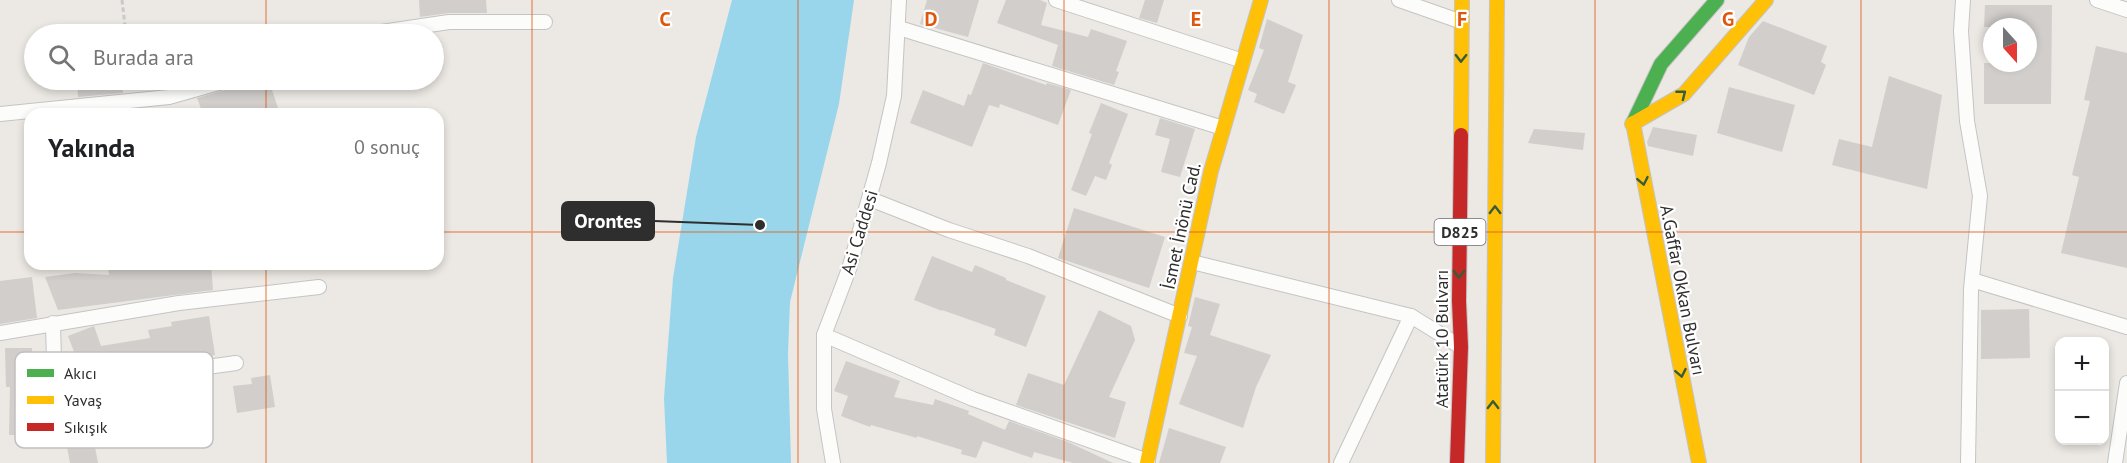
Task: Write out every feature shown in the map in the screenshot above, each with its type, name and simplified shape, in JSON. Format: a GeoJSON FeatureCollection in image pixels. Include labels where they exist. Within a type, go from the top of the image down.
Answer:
{"type":"FeatureCollection","features":[{"type":"Feature","properties":{"kind":"main road","name":"İsmet İnönü Cad."},"geometry":{"type":"LineString","coordinates":[[1148,462],[1211,171],[1261,0]]}},
{"type":"Feature","properties":{"kind":"main road","name":"Atatürk 10 Bulvarı"},"geometry":{"type":"LineString","coordinates":[[1457,463],[1461,347],[1459,301],[1462,0]]}},
{"type":"Feature","properties":{"kind":"main road","name":"D825"},"geometry":{"type":"LineString","coordinates":[[1493,463],[1497,0]]}},
{"type":"Feature","properties":{"kind":"main road"},"geometry":{"type":"LineString","coordinates":[[1632,124],[1661,64],[1717,0]]}},
{"type":"Feature","properties":{"kind":"main road"},"geometry":{"type":"LineString","coordinates":[[1632,124],[1684,94],[1766,0]]}},
{"type":"Feature","properties":{"kind":"main road","name":"A.Gaffar Okkan Bulvarı"},"geometry":{"type":"LineString","coordinates":[[1632,124],[1699,463]]}},
{"type":"Feature","properties":{"kind":"street","name":"Asi Caddesi"},"geometry":{"type":"LineString","coordinates":[[833,463],[824,409],[824,335],[849,269],[870,199],[894,96],[899,0]]}},
{"type":"Feature","properties":{"kind":"street"},"geometry":{"type":"LineString","coordinates":[[1056,0],[1243,61]]}},
{"type":"Feature","properties":{"kind":"street"},"geometry":{"type":"LineString","coordinates":[[1399,0],[1462,21]]}},
{"type":"Feature","properties":{"kind":"street"},"geometry":{"type":"LineString","coordinates":[[1963,0],[1960,31],[1967,121],[1980,196],[1972,280],[1968,463]]}},
{"type":"Feature","properties":{"kind":"street"},"geometry":{"type":"LineString","coordinates":[[2097,0],[2127,10]]}},
{"type":"Feature","properties":{"kind":"street"},"geometry":{"type":"LineString","coordinates":[[435,24],[545,22]]}},
{"type":"Feature","properties":{"kind":"street"},"geometry":{"type":"LineString","coordinates":[[899,28],[1223,128]]}},
{"type":"Feature","properties":{"kind":"street"},"geometry":{"type":"LineString","coordinates":[[60,108],[169,97],[194,90]]}},
{"type":"Feature","properties":{"kind":"street"},"geometry":{"type":"LineString","coordinates":[[0,114],[24,112]]}},
{"type":"Feature","properties":{"kind":"street"},"geometry":{"type":"LineString","coordinates":[[870,199],[949,230],[1028,256],[1180,316]]}},
{"type":"Feature","properties":{"kind":"street"},"geometry":{"type":"LineString","coordinates":[[1192,262],[1411,316],[1461,347]]}},
{"type":"Feature","properties":{"kind":"street"},"geometry":{"type":"LineString","coordinates":[[1972,280],[2127,327]]}},
{"type":"Feature","properties":{"kind":"street"},"geometry":{"type":"LineString","coordinates":[[0,333],[53,322],[179,303],[319,287]]}},
{"type":"Feature","properties":{"kind":"street"},"geometry":{"type":"LineString","coordinates":[[1341,463],[1411,316]]}},
{"type":"Feature","properties":{"kind":"street"},"geometry":{"type":"LineString","coordinates":[[53,322],[54,352]]}},
{"type":"Feature","properties":{"kind":"street"},"geometry":{"type":"LineString","coordinates":[[824,335],[973,399],[1148,462]]}},
{"type":"Feature","properties":{"kind":"street"},"geometry":{"type":"LineString","coordinates":[[213,367],[236,363]]}},
{"type":"Feature","properties":{"kind":"street"},"geometry":{"type":"LineString","coordinates":[[2115,463],[2127,383]]}},
{"type":"Feature","properties":{"kind":"path"},"geometry":{"type":"LineString","coordinates":[[122,0],[125,24]]}},
{"type":"Feature","properties":{"kind":"water"},"geometry":{"type":"Polygon","coordinates":[[[732,0],[854,0],[839,104],[790,302],[788,354],[791,463],[667,463],[664,398],[673,278],[696,137],[732,0]]]}},
{"type":"Feature","properties":{"kind":"building"},"geometry":{"type":"Polygon","coordinates":[[[419,0],[486,0],[487,13],[449,13],[420,17],[419,0]]]}},
{"type":"Feature","properties":{"kind":"building"},"geometry":{"type":"Polygon","coordinates":[[[927,0],[979,0],[968,37],[920,24],[927,0]]]}},
{"type":"Feature","properties":{"kind":"building"},"geometry":{"type":"Polygon","coordinates":[[[1006,0],[1040,0],[1047,3],[1041,25],[1088,37],[1091,29],[1127,41],[1116,71],[1119,72],[1114,85],[1052,66],[1058,45],[997,23],[1006,0]]]}},
{"type":"Feature","properties":{"kind":"building"},"geometry":{"type":"Polygon","coordinates":[[[1145,0],[1164,0],[1157,23],[1139,18],[1145,0]]]}},
{"type":"Feature","properties":{"kind":"building"},"geometry":{"type":"Polygon","coordinates":[[[1985,5],[2052,5],[2051,104],[1984,104],[1984,72],[2037,72],[2037,18],[1984,18],[1985,5]]]}},
{"type":"Feature","properties":{"kind":"building"},"geometry":{"type":"Polygon","coordinates":[[[1267,19],[1303,35],[1288,82],[1296,85],[1284,114],[1254,102],[1257,94],[1248,90],[1264,50],[1259,48],[1267,19]]]}},
{"type":"Feature","properties":{"kind":"building"},"geometry":{"type":"Polygon","coordinates":[[[1763,21],[1827,46],[1821,62],[1826,65],[1814,95],[1738,65],[1749,37],[1763,21]]]}},
{"type":"Feature","properties":{"kind":"building"},"geometry":{"type":"Polygon","coordinates":[[[2096,46],[2127,53],[2127,268],[2061,253],[2079,177],[2072,175],[2090,101],[2084,100],[2096,46]]]}},
{"type":"Feature","properties":{"kind":"building"},"geometry":{"type":"Polygon","coordinates":[[[983,63],[1046,85],[1047,83],[1071,90],[1058,125],[1000,104],[999,108],[989,105],[972,147],[910,123],[923,90],[964,106],[968,94],[971,95],[983,63]]]}},
{"type":"Feature","properties":{"kind":"building"},"geometry":{"type":"Polygon","coordinates":[[[1889,76],[1942,95],[1927,189],[1832,165],[1839,139],[1872,147],[1889,76]]]}},
{"type":"Feature","properties":{"kind":"building"},"geometry":{"type":"Polygon","coordinates":[[[1729,87],[1795,105],[1782,152],[1717,133],[1729,87]]]}},
{"type":"Feature","properties":{"kind":"building"},"geometry":{"type":"Polygon","coordinates":[[[78,90],[123,90],[123,93],[78,97],[78,90]]]}},
{"type":"Feature","properties":{"kind":"building"},"geometry":{"type":"Polygon","coordinates":[[[225,90],[272,90],[278,108],[201,108],[197,98],[225,90]]]}},
{"type":"Feature","properties":{"kind":"building"},"geometry":{"type":"Polygon","coordinates":[[[1101,103],[1128,114],[1109,163],[1112,165],[1106,180],[1095,176],[1086,196],[1071,190],[1101,103]]]}},
{"type":"Feature","properties":{"kind":"building"},"geometry":{"type":"Polygon","coordinates":[[[1160,118],[1195,129],[1180,177],[1161,172],[1170,139],[1155,135],[1160,118]]]}},
{"type":"Feature","properties":{"kind":"building"},"geometry":{"type":"Polygon","coordinates":[[[1653,127],[1697,135],[1693,156],[1648,146],[1647,142],[1653,127]]]}},
{"type":"Feature","properties":{"kind":"building"},"geometry":{"type":"Polygon","coordinates":[[[1534,129],[1585,133],[1583,150],[1528,143],[1534,129]]]}},
{"type":"Feature","properties":{"kind":"building"},"geometry":{"type":"Polygon","coordinates":[[[1074,208],[1165,237],[1149,288],[1058,258],[1074,208]]]}},
{"type":"Feature","properties":{"kind":"building"},"geometry":{"type":"Polygon","coordinates":[[[932,256],[972,272],[975,265],[1046,296],[1026,347],[994,335],[996,329],[914,300],[932,256]]]}},
{"type":"Feature","properties":{"kind":"building"},"geometry":{"type":"Polygon","coordinates":[[[108,270],[211,270],[213,290],[58,310],[45,277],[75,273],[109,275],[108,270]]]}},
{"type":"Feature","properties":{"kind":"building"},"geometry":{"type":"Polygon","coordinates":[[[32,277],[37,318],[0,324],[0,281],[32,277]]]}},
{"type":"Feature","properties":{"kind":"building"},"geometry":{"type":"Polygon","coordinates":[[[1195,297],[1220,304],[1210,335],[1271,355],[1256,387],[1243,428],[1179,404],[1197,356],[1184,353],[1192,327],[1188,326],[1195,297]]]}},
{"type":"Feature","properties":{"kind":"building"},"geometry":{"type":"Polygon","coordinates":[[[2029,309],[2030,358],[1981,359],[1981,310],[2029,309]]]}},
{"type":"Feature","properties":{"kind":"building"},"geometry":{"type":"Polygon","coordinates":[[[1099,310],[1131,326],[1135,340],[1109,397],[1126,402],[1115,438],[1016,405],[1028,373],[1064,385],[1099,310]]]}},
{"type":"Feature","properties":{"kind":"building"},"geometry":{"type":"Polygon","coordinates":[[[209,316],[215,355],[213,355],[213,352],[74,352],[68,336],[94,326],[101,346],[150,338],[148,330],[172,326],[171,322],[209,316]]]}},
{"type":"Feature","properties":{"kind":"building"},"geometry":{"type":"Polygon","coordinates":[[[5,348],[32,348],[32,352],[15,352],[15,435],[9,435],[10,387],[6,387],[5,348]]]}},
{"type":"Feature","properties":{"kind":"building"},"geometry":{"type":"Polygon","coordinates":[[[846,361],[900,381],[894,397],[933,405],[935,399],[969,411],[968,414],[1005,430],[1009,421],[1068,442],[1113,463],[1073,463],[1034,452],[1032,458],[983,441],[976,458],[961,454],[962,450],[917,436],[917,438],[871,425],[870,427],[841,416],[848,396],[834,391],[846,361]]]}},
{"type":"Feature","properties":{"kind":"building"},"geometry":{"type":"Polygon","coordinates":[[[270,375],[275,407],[237,413],[233,386],[252,384],[251,378],[270,375]]]}},
{"type":"Feature","properties":{"kind":"building"},"geometry":{"type":"Polygon","coordinates":[[[1169,428],[1226,447],[1220,463],[1159,463],[1169,428]]]}},
{"type":"Feature","properties":{"kind":"building"},"geometry":{"type":"Polygon","coordinates":[[[67,448],[95,448],[98,463],[70,463],[67,448]]]}},
{"type":"Feature","properties":{"kind":"traffic: fast"},"geometry":{"type":"LineString","coordinates":[[1633,123],[1661,64],[1717,0]]}},
{"type":"Feature","properties":{"kind":"traffic: slow"},"geometry":{"type":"LineString","coordinates":[[1147,463],[1211,171],[1261,0]]}},
{"type":"Feature","properties":{"kind":"traffic: slow"},"geometry":{"type":"LineString","coordinates":[[1461,135],[1462,0]]}},
{"type":"Feature","properties":{"kind":"traffic: slow"},"geometry":{"type":"LineString","coordinates":[[1493,463],[1497,0]]}},
{"type":"Feature","properties":{"kind":"traffic: slow"},"geometry":{"type":"LineString","coordinates":[[1632,124],[1684,94],[1766,0]]}},
{"type":"Feature","properties":{"kind":"traffic: slow"},"geometry":{"type":"LineString","coordinates":[[1633,123],[1699,463]]}},
{"type":"Feature","properties":{"kind":"traffic: jam"},"geometry":{"type":"LineString","coordinates":[[1457,463],[1461,347],[1459,301],[1461,135]]}},
{"type":"Feature","properties":{"kind":"place","name":"Orontes"},"geometry":{"type":"Point","coordinates":[760,225]}}]}
